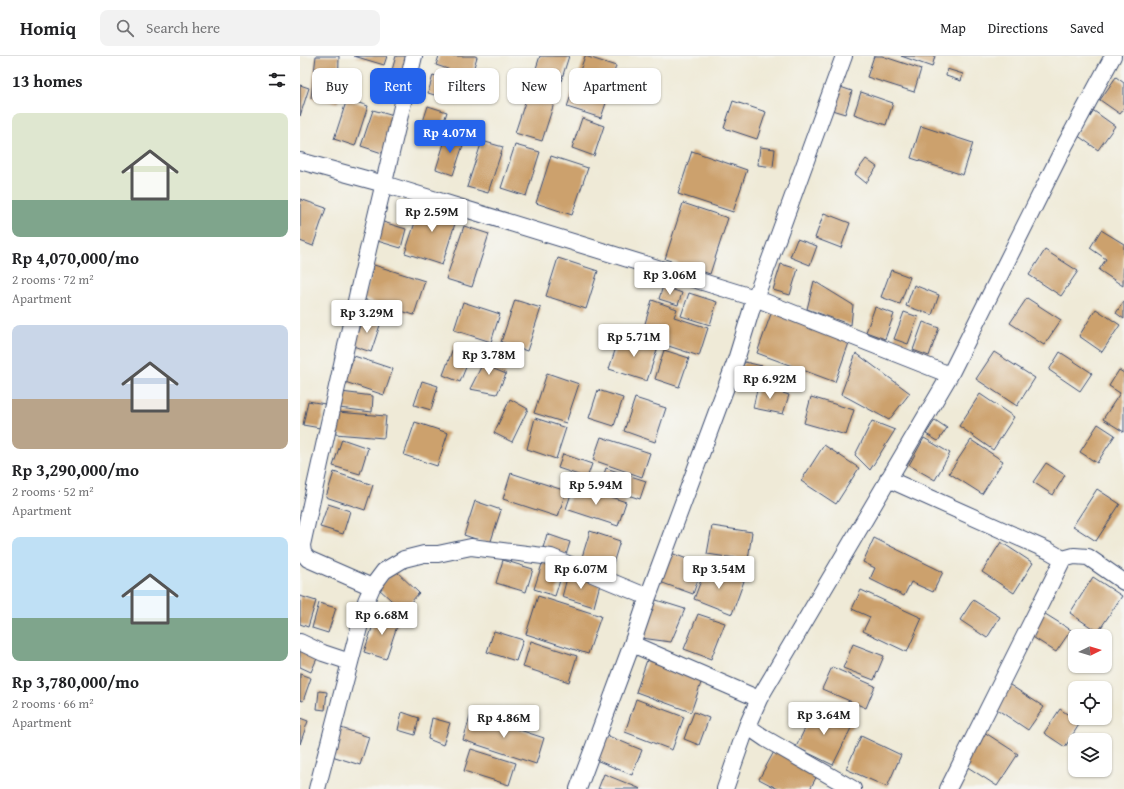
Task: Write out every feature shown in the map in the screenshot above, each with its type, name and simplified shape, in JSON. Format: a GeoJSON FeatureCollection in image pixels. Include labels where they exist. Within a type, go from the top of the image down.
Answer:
{"type":"FeatureCollection","features":[{"type":"Feature","properties":{"kind":"street"},"geometry":{"type":"LineString","coordinates":[[372,587],[308,559],[301,554],[347,338],[414,56]]}},
{"type":"Feature","properties":{"kind":"street"},"geometry":{"type":"LineString","coordinates":[[578,789],[736,360],[755,298],[844,56]]}},
{"type":"Feature","properties":{"kind":"street"},"geometry":{"type":"LineString","coordinates":[[725,789],[747,726],[759,699],[950,375],[1065,145],[1113,56]]}},
{"type":"Feature","properties":{"kind":"street"},"geometry":{"type":"LineString","coordinates":[[300,161],[384,184],[755,298],[950,375]]}},
{"type":"Feature","properties":{"kind":"street"},"geometry":{"type":"LineString","coordinates":[[888,479],[1064,559],[1074,556],[1088,557],[1124,582]]}},
{"type":"Feature","properties":{"kind":"street"},"geometry":{"type":"LineString","coordinates":[[317,789],[366,601],[372,587],[384,571],[404,559],[424,554],[438,554],[471,547],[551,557],[648,597]]}},
{"type":"Feature","properties":{"kind":"street"},"geometry":{"type":"LineString","coordinates":[[948,789],[1064,559]]}},
{"type":"Feature","properties":{"kind":"street"},"geometry":{"type":"LineString","coordinates":[[300,642],[323,653],[350,662]]}},
{"type":"Feature","properties":{"kind":"street"},"geometry":{"type":"LineString","coordinates":[[632,644],[759,699]]}},
{"type":"Feature","properties":{"kind":"street"},"geometry":{"type":"LineString","coordinates":[[747,726],[766,739],[853,789]]}},
{"type":"Feature","properties":{"kind":"building"},"geometry":{"type":"Polygon","coordinates":[[[316,56],[339,56],[339,68],[315,68],[316,56]]]}},
{"type":"Feature","properties":{"kind":"building"},"geometry":{"type":"Polygon","coordinates":[[[354,56],[387,56],[384,65],[354,56]]]}},
{"type":"Feature","properties":{"kind":"building"},"geometry":{"type":"Polygon","coordinates":[[[396,56],[410,56],[408,68],[393,68],[396,56]]]}},
{"type":"Feature","properties":{"kind":"building"},"geometry":{"type":"Polygon","coordinates":[[[439,56],[477,57],[474,68],[445,68],[436,65],[439,56]]]}},
{"type":"Feature","properties":{"kind":"building"},"geometry":{"type":"Polygon","coordinates":[[[540,56],[569,56],[561,81],[561,68],[536,68],[540,56]]]}},
{"type":"Feature","properties":{"kind":"building"},"geometry":{"type":"Polygon","coordinates":[[[585,56],[616,66],[615,68],[581,68],[585,56]]]}},
{"type":"Feature","properties":{"kind":"building"},"geometry":{"type":"Polygon","coordinates":[[[874,56],[882,56],[921,69],[914,92],[867,77],[874,56]]]}},
{"type":"Feature","properties":{"kind":"building"},"geometry":{"type":"Polygon","coordinates":[[[901,56],[935,56],[932,67],[901,56]]]}},
{"type":"Feature","properties":{"kind":"building"},"geometry":{"type":"Polygon","coordinates":[[[947,69],[963,74],[961,81],[946,76],[947,69]]]}},
{"type":"Feature","properties":{"kind":"building"},"geometry":{"type":"Polygon","coordinates":[[[433,75],[434,95],[428,93],[433,75]]]}},
{"type":"Feature","properties":{"kind":"building"},"geometry":{"type":"Polygon","coordinates":[[[1116,77],[1124,83],[1124,109],[1120,114],[1100,100],[1116,77]]]}},
{"type":"Feature","properties":{"kind":"building"},"geometry":{"type":"Polygon","coordinates":[[[829,83],[852,91],[845,114],[822,107],[829,83]]]}},
{"type":"Feature","properties":{"kind":"building"},"geometry":{"type":"Polygon","coordinates":[[[300,85],[309,88],[300,116],[300,85]]]}},
{"type":"Feature","properties":{"kind":"building"},"geometry":{"type":"Polygon","coordinates":[[[861,92],[893,103],[886,125],[854,114],[861,92]]]}},
{"type":"Feature","properties":{"kind":"building"},"geometry":{"type":"Polygon","coordinates":[[[569,101],[569,104],[606,104],[601,118],[567,107],[569,101]]]}},
{"type":"Feature","properties":{"kind":"building"},"geometry":{"type":"Polygon","coordinates":[[[733,101],[766,112],[757,139],[724,128],[733,101]]]}},
{"type":"Feature","properties":{"kind":"building"},"geometry":{"type":"Polygon","coordinates":[[[345,104],[362,104],[368,106],[355,146],[334,139],[345,104]]]}},
{"type":"Feature","properties":{"kind":"building"},"geometry":{"type":"Polygon","coordinates":[[[524,104],[554,104],[542,141],[515,133],[524,104]]]}},
{"type":"Feature","properties":{"kind":"building"},"geometry":{"type":"Polygon","coordinates":[[[428,106],[447,112],[437,143],[418,137],[428,106]]]}},
{"type":"Feature","properties":{"kind":"building"},"geometry":{"type":"Polygon","coordinates":[[[373,110],[397,117],[385,154],[361,146],[373,110]]]}},
{"type":"Feature","properties":{"kind":"building"},"geometry":{"type":"Polygon","coordinates":[[[1094,111],[1115,126],[1098,150],[1077,135],[1094,111]]]}},
{"type":"Feature","properties":{"kind":"building"},"geometry":{"type":"Polygon","coordinates":[[[582,118],[604,126],[594,156],[572,148],[582,118]]]}},
{"type":"Feature","properties":{"kind":"building"},"geometry":{"type":"Polygon","coordinates":[[[921,126],[973,143],[963,175],[911,158],[921,126]]]}},
{"type":"Feature","properties":{"kind":"building"},"geometry":{"type":"Polygon","coordinates":[[[447,134],[465,139],[453,175],[436,169],[447,134]]]}},
{"type":"Feature","properties":{"kind":"building"},"geometry":{"type":"Polygon","coordinates":[[[482,141],[503,147],[488,193],[467,187],[482,141]]]}},
{"type":"Feature","properties":{"kind":"building"},"geometry":{"type":"Polygon","coordinates":[[[515,145],[540,152],[526,196],[501,188],[515,145]]]}},
{"type":"Feature","properties":{"kind":"building"},"geometry":{"type":"Polygon","coordinates":[[[760,147],[775,149],[773,167],[758,165],[760,147]]]}},
{"type":"Feature","properties":{"kind":"building"},"geometry":{"type":"Polygon","coordinates":[[[692,151],[747,170],[733,212],[678,194],[692,151]]]}},
{"type":"Feature","properties":{"kind":"building"},"geometry":{"type":"Polygon","coordinates":[[[551,156],[588,168],[572,215],[536,203],[551,156]]]}},
{"type":"Feature","properties":{"kind":"building"},"geometry":{"type":"Polygon","coordinates":[[[866,159],[877,167],[866,183],[855,174],[866,159]]]}},
{"type":"Feature","properties":{"kind":"building"},"geometry":{"type":"Polygon","coordinates":[[[300,199],[326,208],[313,246],[300,241],[300,199]]]}},
{"type":"Feature","properties":{"kind":"building"},"geometry":{"type":"Polygon","coordinates":[[[422,201],[458,214],[442,265],[405,253],[422,201]]]}},
{"type":"Feature","properties":{"kind":"building"},"geometry":{"type":"Polygon","coordinates":[[[683,203],[728,218],[710,274],[665,259],[683,203]]]}},
{"type":"Feature","properties":{"kind":"building"},"geometry":{"type":"Polygon","coordinates":[[[824,213],[850,223],[841,248],[815,238],[824,213]]]}},
{"type":"Feature","properties":{"kind":"building"},"geometry":{"type":"Polygon","coordinates":[[[380,221],[406,229],[401,248],[374,240],[380,221]]]}},
{"type":"Feature","properties":{"kind":"building"},"geometry":{"type":"Polygon","coordinates":[[[464,226],[489,234],[472,287],[446,279],[464,226]]]}},
{"type":"Feature","properties":{"kind":"building"},"geometry":{"type":"Polygon","coordinates":[[[1101,230],[1124,244],[1123,286],[1099,270],[1106,259],[1090,248],[1101,230]]]}},
{"type":"Feature","properties":{"kind":"building"},"geometry":{"type":"Polygon","coordinates":[[[797,239],[817,246],[810,265],[790,257],[797,239]]]}},
{"type":"Feature","properties":{"kind":"building"},"geometry":{"type":"Polygon","coordinates":[[[1045,250],[1078,271],[1061,296],[1029,275],[1045,250]]]}},
{"type":"Feature","properties":{"kind":"building"},"geometry":{"type":"Polygon","coordinates":[[[558,258],[598,271],[586,309],[546,296],[558,258]]]}},
{"type":"Feature","properties":{"kind":"building"},"geometry":{"type":"Polygon","coordinates":[[[781,264],[798,269],[790,295],[773,290],[781,264]]]}},
{"type":"Feature","properties":{"kind":"building"},"geometry":{"type":"Polygon","coordinates":[[[374,265],[425,281],[414,315],[363,299],[374,265]]]}},
{"type":"Feature","properties":{"kind":"building"},"geometry":{"type":"Polygon","coordinates":[[[891,270],[910,277],[900,304],[881,297],[891,270]]]}},
{"type":"Feature","properties":{"kind":"building"},"geometry":{"type":"Polygon","coordinates":[[[814,281],[853,305],[851,325],[807,309],[814,281]]]}},
{"type":"Feature","properties":{"kind":"building"},"geometry":{"type":"Polygon","coordinates":[[[914,285],[939,295],[932,315],[906,306],[914,285]]]}},
{"type":"Feature","properties":{"kind":"building"},"geometry":{"type":"Polygon","coordinates":[[[663,286],[682,293],[678,305],[659,299],[663,286]]]}},
{"type":"Feature","properties":{"kind":"building"},"geometry":{"type":"Polygon","coordinates":[[[689,293],[717,302],[710,325],[681,316],[689,293]]]}},
{"type":"Feature","properties":{"kind":"building"},"geometry":{"type":"Polygon","coordinates":[[[1027,298],[1061,320],[1044,345],[1010,323],[1027,298]]]}},
{"type":"Feature","properties":{"kind":"building"},"geometry":{"type":"Polygon","coordinates":[[[515,300],[541,308],[527,351],[501,342],[515,300]]]}},
{"type":"Feature","properties":{"kind":"building"},"geometry":{"type":"Polygon","coordinates":[[[652,300],[677,309],[674,317],[708,328],[699,356],[641,337],[652,300]]]}},
{"type":"Feature","properties":{"kind":"building"},"geometry":{"type":"Polygon","coordinates":[[[1124,301],[1124,319],[1116,313],[1124,301]]]}},
{"type":"Feature","properties":{"kind":"building"},"geometry":{"type":"Polygon","coordinates":[[[463,302],[500,314],[491,342],[454,330],[463,302]]]}},
{"type":"Feature","properties":{"kind":"building"},"geometry":{"type":"Polygon","coordinates":[[[875,307],[894,314],[885,339],[866,332],[875,307]]]}},
{"type":"Feature","properties":{"kind":"building"},"geometry":{"type":"Polygon","coordinates":[[[1096,309],[1120,325],[1102,352],[1079,336],[1096,309]]]}},
{"type":"Feature","properties":{"kind":"building"},"geometry":{"type":"Polygon","coordinates":[[[772,311],[850,340],[835,382],[757,353],[772,311]]]}},
{"type":"Feature","properties":{"kind":"building"},"geometry":{"type":"Polygon","coordinates":[[[904,312],[918,317],[908,344],[894,339],[904,312]]]}},
{"type":"Feature","properties":{"kind":"building"},"geometry":{"type":"Polygon","coordinates":[[[363,316],[381,322],[371,352],[353,346],[363,316]]]}},
{"type":"Feature","properties":{"kind":"building"},"geometry":{"type":"Polygon","coordinates":[[[923,322],[939,328],[929,356],[913,350],[923,322]]]}},
{"type":"Feature","properties":{"kind":"building"},"geometry":{"type":"Polygon","coordinates":[[[620,335],[658,347],[647,381],[609,369],[620,335]]]}},
{"type":"Feature","properties":{"kind":"building"},"geometry":{"type":"Polygon","coordinates":[[[455,343],[473,350],[460,382],[443,375],[455,343]]]}},
{"type":"Feature","properties":{"kind":"building"},"geometry":{"type":"Polygon","coordinates":[[[664,350],[689,358],[679,387],[655,379],[664,350]]]}},
{"type":"Feature","properties":{"kind":"building"},"geometry":{"type":"Polygon","coordinates":[[[994,352],[1035,378],[1017,406],[976,379],[994,352]]]}},
{"type":"Feature","properties":{"kind":"building"},"geometry":{"type":"Polygon","coordinates":[[[1060,352],[1092,373],[1080,391],[1049,370],[1060,352]]]}},
{"type":"Feature","properties":{"kind":"building"},"geometry":{"type":"Polygon","coordinates":[[[856,353],[910,393],[889,420],[841,394],[856,353]]]}},
{"type":"Feature","properties":{"kind":"building"},"geometry":{"type":"Polygon","coordinates":[[[487,355],[500,355],[494,369],[506,374],[497,394],[470,389],[487,355]]]}},
{"type":"Feature","properties":{"kind":"building"},"geometry":{"type":"Polygon","coordinates":[[[354,356],[393,369],[384,395],[345,382],[354,356]]]}},
{"type":"Feature","properties":{"kind":"building"},"geometry":{"type":"Polygon","coordinates":[[[745,362],[762,366],[735,377],[745,362]]]}},
{"type":"Feature","properties":{"kind":"building"},"geometry":{"type":"Polygon","coordinates":[[[774,369],[800,379],[796,389],[770,379],[774,369]]]}},
{"type":"Feature","properties":{"kind":"building"},"geometry":{"type":"Polygon","coordinates":[[[1119,370],[1124,373],[1124,432],[1103,419],[1120,393],[1109,386],[1119,370]]]}},
{"type":"Feature","properties":{"kind":"building"},"geometry":{"type":"Polygon","coordinates":[[[547,373],[579,384],[566,423],[534,413],[547,373]]]}},
{"type":"Feature","properties":{"kind":"building"},"geometry":{"type":"Polygon","coordinates":[[[422,381],[438,386],[431,410],[414,405],[422,381]]]}},
{"type":"Feature","properties":{"kind":"building"},"geometry":{"type":"Polygon","coordinates":[[[758,385],[789,395],[783,414],[753,408],[758,385]]]}},
{"type":"Feature","properties":{"kind":"building"},"geometry":{"type":"Polygon","coordinates":[[[598,390],[623,398],[614,426],[589,418],[598,390]]]}},
{"type":"Feature","properties":{"kind":"building"},"geometry":{"type":"Polygon","coordinates":[[[341,392],[373,396],[372,412],[339,408],[341,392]]]}},
{"type":"Feature","properties":{"kind":"building"},"geometry":{"type":"Polygon","coordinates":[[[980,394],[1014,417],[993,450],[959,426],[980,394]]]}},
{"type":"Feature","properties":{"kind":"building"},"geometry":{"type":"Polygon","coordinates":[[[811,397],[854,410],[846,435],[804,423],[811,397]]]}},
{"type":"Feature","properties":{"kind":"building"},"geometry":{"type":"Polygon","coordinates":[[[635,398],[666,408],[655,442],[624,431],[635,398]]]}},
{"type":"Feature","properties":{"kind":"building"},"geometry":{"type":"Polygon","coordinates":[[[510,399],[528,409],[512,442],[494,433],[510,399]]]}},
{"type":"Feature","properties":{"kind":"building"},"geometry":{"type":"Polygon","coordinates":[[[308,401],[325,404],[320,428],[303,425],[308,401]]]}},
{"type":"Feature","properties":{"kind":"building"},"geometry":{"type":"Polygon","coordinates":[[[337,412],[386,416],[384,438],[335,434],[337,412]]]}},
{"type":"Feature","properties":{"kind":"building"},"geometry":{"type":"Polygon","coordinates":[[[535,418],[566,428],[556,459],[527,449],[535,418]]]}},
{"type":"Feature","properties":{"kind":"building"},"geometry":{"type":"Polygon","coordinates":[[[935,420],[947,428],[938,441],[926,434],[935,420]]]}},
{"type":"Feature","properties":{"kind":"building"},"geometry":{"type":"Polygon","coordinates":[[[872,421],[895,430],[870,470],[855,455],[872,421]]]}},
{"type":"Feature","properties":{"kind":"building"},"geometry":{"type":"Polygon","coordinates":[[[415,422],[448,433],[437,466],[404,455],[415,422]]]}},
{"type":"Feature","properties":{"kind":"building"},"geometry":{"type":"Polygon","coordinates":[[[1098,424],[1115,435],[1097,463],[1080,452],[1098,424]]]}},
{"type":"Feature","properties":{"kind":"building"},"geometry":{"type":"Polygon","coordinates":[[[601,437],[650,453],[642,477],[593,460],[601,437]]]}},
{"type":"Feature","properties":{"kind":"building"},"geometry":{"type":"Polygon","coordinates":[[[924,438],[950,453],[935,480],[909,465],[924,438]]]}},
{"type":"Feature","properties":{"kind":"building"},"geometry":{"type":"Polygon","coordinates":[[[342,439],[368,448],[360,474],[333,466],[342,439]]]}},
{"type":"Feature","properties":{"kind":"building"},"geometry":{"type":"Polygon","coordinates":[[[971,440],[1003,461],[982,494],[949,473],[971,440]]]}},
{"type":"Feature","properties":{"kind":"building"},"geometry":{"type":"Polygon","coordinates":[[[824,445],[859,468],[836,504],[801,481],[824,445]]]}},
{"type":"Feature","properties":{"kind":"building"},"geometry":{"type":"Polygon","coordinates":[[[563,454],[592,464],[587,478],[558,468],[563,454]]]}},
{"type":"Feature","properties":{"kind":"building"},"geometry":{"type":"Polygon","coordinates":[[[1046,463],[1065,475],[1053,495],[1033,482],[1046,463]]]}},
{"type":"Feature","properties":{"kind":"building"},"geometry":{"type":"Polygon","coordinates":[[[606,468],[646,481],[640,499],[600,486],[606,468]]]}},
{"type":"Feature","properties":{"kind":"building"},"geometry":{"type":"Polygon","coordinates":[[[334,472],[373,485],[365,510],[326,497],[334,472]]]}},
{"type":"Feature","properties":{"kind":"building"},"geometry":{"type":"Polygon","coordinates":[[[511,473],[566,491],[558,517],[503,499],[511,473]]]}},
{"type":"Feature","properties":{"kind":"building"},"geometry":{"type":"Polygon","coordinates":[[[574,485],[626,502],[618,526],[566,509],[574,485]]]}},
{"type":"Feature","properties":{"kind":"building"},"geometry":{"type":"Polygon","coordinates":[[[1097,489],[1120,504],[1096,541],[1073,526],[1097,489]]]}},
{"type":"Feature","properties":{"kind":"building"},"geometry":{"type":"Polygon","coordinates":[[[475,501],[501,510],[490,544],[464,535],[475,501]]]}},
{"type":"Feature","properties":{"kind":"building"},"geometry":{"type":"Polygon","coordinates":[[[328,504],[350,511],[343,534],[320,527],[328,504]]]}},
{"type":"Feature","properties":{"kind":"building"},"geometry":{"type":"Polygon","coordinates":[[[712,526],[752,532],[748,560],[707,554],[712,526]]]}},
{"type":"Feature","properties":{"kind":"building"},"geometry":{"type":"Polygon","coordinates":[[[590,531],[620,541],[612,567],[582,557],[590,531]]]}},
{"type":"Feature","properties":{"kind":"building"},"geometry":{"type":"Polygon","coordinates":[[[547,534],[570,542],[566,555],[543,548],[547,534]]]}},
{"type":"Feature","properties":{"kind":"building"},"geometry":{"type":"Polygon","coordinates":[[[874,538],[943,572],[933,592],[911,582],[904,596],[870,579],[875,568],[863,562],[874,538]]]}},
{"type":"Feature","properties":{"kind":"building"},"geometry":{"type":"Polygon","coordinates":[[[1001,542],[1033,563],[1014,593],[982,572],[1001,542]]]}},
{"type":"Feature","properties":{"kind":"building"},"geometry":{"type":"Polygon","coordinates":[[[671,553],[703,565],[693,594],[660,582],[671,553]]]}},
{"type":"Feature","properties":{"kind":"building"},"geometry":{"type":"Polygon","coordinates":[[[503,560],[533,569],[526,592],[496,583],[503,560]]]}},
{"type":"Feature","properties":{"kind":"building"},"geometry":{"type":"Polygon","coordinates":[[[543,561],[564,568],[555,596],[534,589],[543,561]]]}},
{"type":"Feature","properties":{"kind":"building"},"geometry":{"type":"Polygon","coordinates":[[[706,567],[744,581],[732,614],[694,599],[706,567]]]}},
{"type":"Feature","properties":{"kind":"building"},"geometry":{"type":"Polygon","coordinates":[[[395,570],[419,593],[403,611],[378,588],[395,570]]]}},
{"type":"Feature","properties":{"kind":"building"},"geometry":{"type":"Polygon","coordinates":[[[568,574],[600,584],[594,607],[562,597],[568,574]]]}},
{"type":"Feature","properties":{"kind":"building"},"geometry":{"type":"Polygon","coordinates":[[[1093,577],[1122,596],[1100,629],[1094,629],[1070,613],[1093,577]]]}},
{"type":"Feature","properties":{"kind":"building"},"geometry":{"type":"Polygon","coordinates":[[[861,590],[922,618],[907,652],[863,631],[870,617],[852,609],[861,590]]]}},
{"type":"Feature","properties":{"kind":"building"},"geometry":{"type":"Polygon","coordinates":[[[300,596],[316,601],[308,627],[300,624],[300,596]]]}},
{"type":"Feature","properties":{"kind":"building"},"geometry":{"type":"Polygon","coordinates":[[[538,596],[601,616],[588,654],[526,634],[538,596]]]}},
{"type":"Feature","properties":{"kind":"building"},"geometry":{"type":"Polygon","coordinates":[[[653,599],[685,609],[671,642],[641,638],[653,599]]]}},
{"type":"Feature","properties":{"kind":"building"},"geometry":{"type":"Polygon","coordinates":[[[973,600],[1000,617],[987,638],[960,620],[973,600]]]}},
{"type":"Feature","properties":{"kind":"building"},"geometry":{"type":"Polygon","coordinates":[[[319,603],[336,608],[328,633],[312,628],[319,603]]]}},
{"type":"Feature","properties":{"kind":"building"},"geometry":{"type":"Polygon","coordinates":[[[1042,612],[1069,629],[1068,629],[1068,634],[1056,652],[1028,634],[1042,612]]]}},
{"type":"Feature","properties":{"kind":"building"},"geometry":{"type":"Polygon","coordinates":[[[377,613],[399,620],[386,659],[364,652],[377,613]]]}},
{"type":"Feature","properties":{"kind":"building"},"geometry":{"type":"Polygon","coordinates":[[[698,614],[725,623],[711,659],[684,649],[698,614]]]}},
{"type":"Feature","properties":{"kind":"building"},"geometry":{"type":"Polygon","coordinates":[[[494,631],[523,640],[516,661],[487,652],[494,631]]]}},
{"type":"Feature","properties":{"kind":"building"},"geometry":{"type":"Polygon","coordinates":[[[531,641],[577,656],[569,682],[523,667],[531,641]]]}},
{"type":"Feature","properties":{"kind":"building"},"geometry":{"type":"Polygon","coordinates":[[[853,644],[884,656],[874,680],[843,668],[853,644]]]}},
{"type":"Feature","properties":{"kind":"building"},"geometry":{"type":"Polygon","coordinates":[[[300,645],[319,654],[311,672],[300,667],[300,645]]]}},
{"type":"Feature","properties":{"kind":"building"},"geometry":{"type":"Polygon","coordinates":[[[647,660],[702,680],[691,712],[636,692],[647,660]]]}},
{"type":"Feature","properties":{"kind":"building"},"geometry":{"type":"Polygon","coordinates":[[[832,667],[875,686],[866,708],[822,689],[832,667]]]}},
{"type":"Feature","properties":{"kind":"building"},"geometry":{"type":"Polygon","coordinates":[[[300,674],[311,678],[303,701],[300,700],[300,674]]]}},
{"type":"Feature","properties":{"kind":"building"},"geometry":{"type":"Polygon","coordinates":[[[1007,683],[1044,707],[1028,730],[992,706],[1007,683]]]}},
{"type":"Feature","properties":{"kind":"building"},"geometry":{"type":"Polygon","coordinates":[[[319,691],[327,692],[325,710],[317,709],[319,691]]]}},
{"type":"Feature","properties":{"kind":"building"},"geometry":{"type":"Polygon","coordinates":[[[636,699],[684,717],[672,750],[625,732],[636,699]]]}},
{"type":"Feature","properties":{"kind":"building"},"geometry":{"type":"Polygon","coordinates":[[[816,706],[853,724],[833,765],[796,747],[816,706]]]}},
{"type":"Feature","properties":{"kind":"building"},"geometry":{"type":"Polygon","coordinates":[[[1060,709],[1068,715],[1068,725],[1079,725],[1074,733],[1068,733],[1068,742],[1065,747],[1044,733],[1060,709]]]}},
{"type":"Feature","properties":{"kind":"building"},"geometry":{"type":"Polygon","coordinates":[[[402,712],[419,718],[415,735],[398,730],[402,712]]]}},
{"type":"Feature","properties":{"kind":"building"},"geometry":{"type":"Polygon","coordinates":[[[694,712],[709,718],[699,745],[684,739],[694,712]]]}},
{"type":"Feature","properties":{"kind":"building"},"geometry":{"type":"Polygon","coordinates":[[[471,714],[544,738],[536,764],[463,740],[471,714]]]}},
{"type":"Feature","properties":{"kind":"building"},"geometry":{"type":"Polygon","coordinates":[[[300,718],[308,721],[300,744],[300,718]]]}},
{"type":"Feature","properties":{"kind":"building"},"geometry":{"type":"Polygon","coordinates":[[[432,718],[450,723],[443,745],[428,739],[432,718]]]}},
{"type":"Feature","properties":{"kind":"building"},"geometry":{"type":"Polygon","coordinates":[[[341,728],[369,737],[360,765],[332,756],[341,728]]]}},
{"type":"Feature","properties":{"kind":"building"},"geometry":{"type":"Polygon","coordinates":[[[984,732],[1018,754],[997,786],[963,764],[984,732]]]}},
{"type":"Feature","properties":{"kind":"building"},"geometry":{"type":"Polygon","coordinates":[[[606,735],[642,750],[632,775],[596,760],[606,735]]]}},
{"type":"Feature","properties":{"kind":"building"},"geometry":{"type":"Polygon","coordinates":[[[861,736],[901,755],[887,787],[846,769],[861,736]]]}},
{"type":"Feature","properties":{"kind":"building"},"geometry":{"type":"Polygon","coordinates":[[[776,748],[819,772],[810,789],[778,789],[759,779],[776,748]]]}},
{"type":"Feature","properties":{"kind":"building"},"geometry":{"type":"Polygon","coordinates":[[[471,749],[516,763],[509,785],[464,771],[471,749]]]}},
{"type":"Feature","properties":{"kind":"building"},"geometry":{"type":"Polygon","coordinates":[[[604,774],[641,789],[598,789],[604,774]]]}}]}
